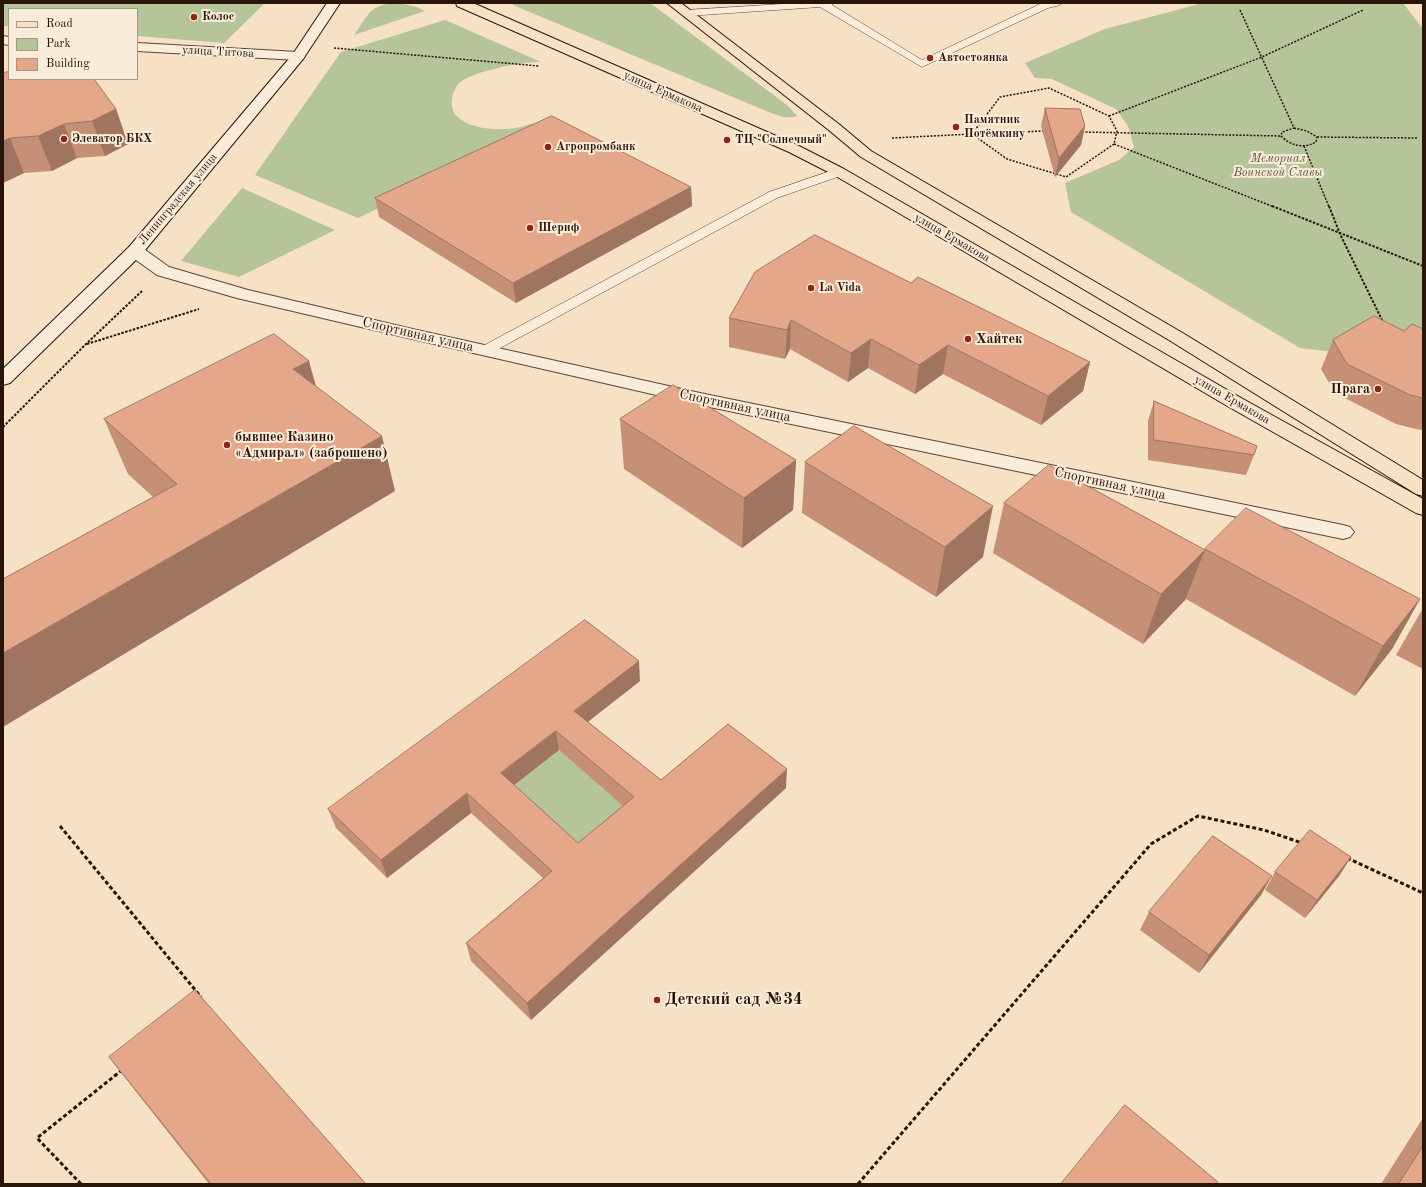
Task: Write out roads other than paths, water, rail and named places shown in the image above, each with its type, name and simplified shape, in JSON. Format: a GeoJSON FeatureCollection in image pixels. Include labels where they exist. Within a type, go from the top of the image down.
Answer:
{"type":"FeatureCollection","features":[{"type":"Feature","properties":{"kind":"main road","name":"улица Ермакова"},"geometry":{"type":"LineString","coordinates":[[462,3],[794,149],[838,172],[1229,399],[1423,508]]}},
{"type":"Feature","properties":{"kind":"main road","name":"улица Ермакова"},"geometry":{"type":"LineString","coordinates":[[673,3],[829,123],[866,154],[1175,336],[1423,489]]}},
{"type":"Feature","properties":{"kind":"street","name":"Ленинградская улица"},"geometry":{"type":"LineString","coordinates":[[3,379],[135,251],[301,52],[334,3]]}},
{"type":"Feature","properties":{"kind":"street","name":"улица Титова"},"geometry":{"type":"LineString","coordinates":[[138,47],[301,52]]}},
{"type":"Feature","properties":{"kind":"street","name":"Спортивная улица"},"geometry":{"type":"LineString","coordinates":[[135,251],[163,271],[243,294],[715,402],[1343,532]]}},
{"type":"Feature","properties":{"kind":"lane"},"geometry":{"type":"LineString","coordinates":[[687,13],[828,3]]}},
{"type":"Feature","properties":{"kind":"lane"},"geometry":{"type":"LineString","coordinates":[[823,4],[922,64],[1044,6],[1056,3]]}},
{"type":"Feature","properties":{"kind":"lane"},"geometry":{"type":"LineString","coordinates":[[486,350],[767,198],[838,172]]}},
{"type":"Feature","properties":{"kind":"place","name":"Колос"},"geometry":{"type":"Point","coordinates":[194,17]}},
{"type":"Feature","properties":{"kind":"place","name":"Автостоянка"},"geometry":{"type":"Point","coordinates":[930,58]}},
{"type":"Feature","properties":{"kind":"place","name":"Памятник Потёмкину"},"geometry":{"type":"Point","coordinates":[956,127]}},
{"type":"Feature","properties":{"kind":"place","name":"Элеватор БКХ"},"geometry":{"type":"Point","coordinates":[64,139]}},
{"type":"Feature","properties":{"kind":"place","name":"ТЦ \"Солнечный\""},"geometry":{"type":"Point","coordinates":[727,140]}},
{"type":"Feature","properties":{"kind":"place","name":"Агропромбанк"},"geometry":{"type":"Point","coordinates":[548,147]}},
{"type":"Feature","properties":{"kind":"place","name":"Шериф"},"geometry":{"type":"Point","coordinates":[530,228]}},
{"type":"Feature","properties":{"kind":"place","name":"La Vida"},"geometry":{"type":"Point","coordinates":[811,288]}},
{"type":"Feature","properties":{"kind":"place","name":"Хайтек"},"geometry":{"type":"Point","coordinates":[968,339]}},
{"type":"Feature","properties":{"kind":"place","name":"Прага"},"geometry":{"type":"Point","coordinates":[1378,389]}},
{"type":"Feature","properties":{"kind":"place","name":"бывшее Казино «Адмирал» (заброшено)"},"geometry":{"type":"Point","coordinates":[227,445]}},
{"type":"Feature","properties":{"kind":"place","name":"Детский сад №34"},"geometry":{"type":"Point","coordinates":[657,1000]}},
{"type":"Feature","properties":{"kind":"park label","name":"Мемориал Воинской Славы"},"geometry":{"type":"Point","coordinates":[1278,166]}}]}
